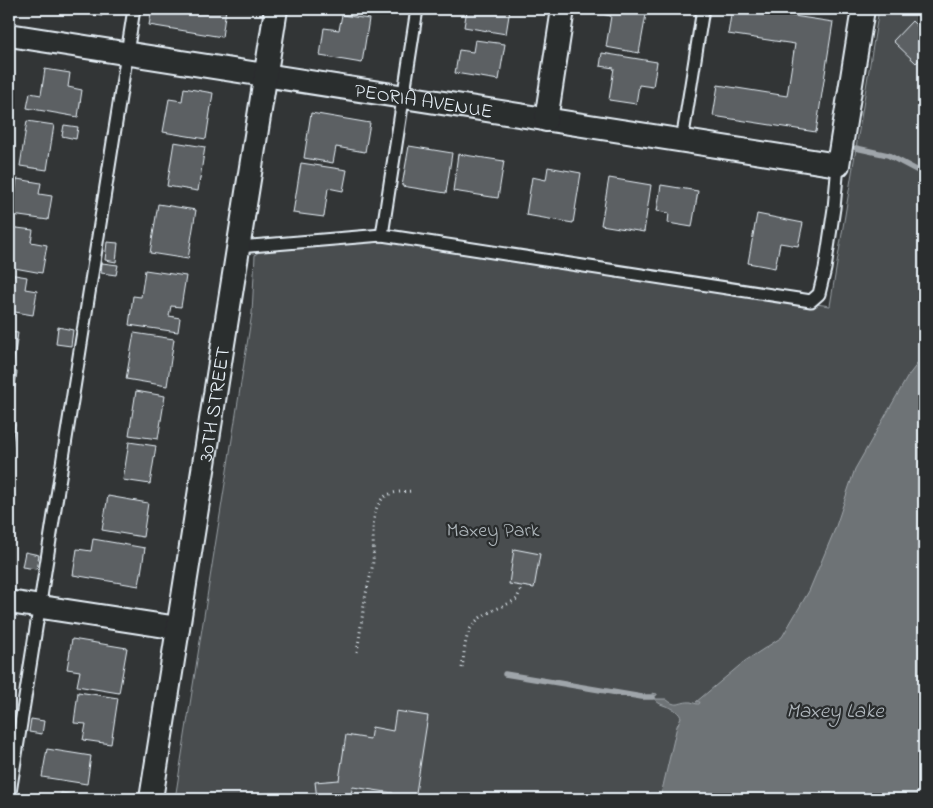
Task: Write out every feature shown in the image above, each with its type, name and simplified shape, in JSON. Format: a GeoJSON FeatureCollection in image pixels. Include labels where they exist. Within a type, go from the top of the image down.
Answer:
{"type":"FeatureCollection","features":[{"type":"Feature","properties":{"kind":"street","name":"30TH STREET"},"geometry":{"type":"LineString","coordinates":[[151,799],[276,9]]}},
{"type":"Feature","properties":{"kind":"street"},"geometry":{"type":"LineString","coordinates":[[546,120],[563,9]]}},
{"type":"Feature","properties":{"kind":"street"},"geometry":{"type":"LineString","coordinates":[[838,165],[863,9]]}},
{"type":"Feature","properties":{"kind":"street","name":"PEORIA AVENUE"},"geometry":{"type":"LineString","coordinates":[[9,35],[838,165]]}},
{"type":"Feature","properties":{"kind":"street"},"geometry":{"type":"LineString","coordinates":[[9,602],[178,628]]}},
{"type":"Feature","properties":{"kind":"lane"},"geometry":{"type":"LineString","coordinates":[[9,799],[134,9]]}},
{"type":"Feature","properties":{"kind":"lane"},"geometry":{"type":"LineString","coordinates":[[382,235],[417,9]]}},
{"type":"Feature","properties":{"kind":"lane"},"geometry":{"type":"LineString","coordinates":[[682,140],[703,9]]}},
{"type":"Feature","properties":{"kind":"lane"},"geometry":{"type":"LineString","coordinates":[[238,247],[382,235],[811,301],[819,294],[824,270],[834,208],[838,165]]}},
{"type":"Feature","properties":{"kind":"path"},"geometry":{"type":"LineString","coordinates":[[357,652],[365,597],[373,562],[376,509],[385,497],[390,494],[412,491]]}},
{"type":"Feature","properties":{"kind":"path"},"geometry":{"type":"LineString","coordinates":[[462,668],[467,638],[472,626],[483,615],[517,599],[521,588]]}},
{"type":"Feature","properties":{"kind":"green space","name":"Maxey Park"},"geometry":{"type":"Polygon","coordinates":[[[879,9],[924,9],[924,799],[175,799],[252,313],[255,255],[262,249],[378,240],[830,306],[879,9]]]}},
{"type":"Feature","properties":{"kind":"water","name":"Maxey Lake"},"geometry":{"type":"Polygon","coordinates":[[[924,349],[924,799],[660,799],[677,726],[681,717],[674,709],[657,702],[652,693],[657,694],[654,696],[656,699],[666,699],[673,704],[691,702],[699,704],[700,702],[696,702],[745,661],[782,637],[809,591],[835,529],[855,469],[908,376],[918,363],[924,349]]]}},
{"type":"Feature","properties":{"kind":"building"},"geometry":{"type":"Polygon","coordinates":[[[54,9],[103,9],[102,16],[54,9]]]}},
{"type":"Feature","properties":{"kind":"building"},"geometry":{"type":"Polygon","coordinates":[[[152,9],[226,9],[222,37],[149,25],[152,9]]]}},
{"type":"Feature","properties":{"kind":"building"},"geometry":{"type":"Polygon","coordinates":[[[344,9],[382,9],[381,14],[344,9]]]}},
{"type":"Feature","properties":{"kind":"building"},"geometry":{"type":"Polygon","coordinates":[[[467,9],[510,9],[506,34],[464,27],[467,9]]]}},
{"type":"Feature","properties":{"kind":"building"},"geometry":{"type":"Polygon","coordinates":[[[596,9],[647,9],[639,53],[606,47],[611,16],[596,13],[596,9]]]}},
{"type":"Feature","properties":{"kind":"building"},"geometry":{"type":"Polygon","coordinates":[[[732,9],[748,9],[833,22],[816,132],[713,116],[718,85],[787,96],[795,44],[728,34],[732,9]]]}},
{"type":"Feature","properties":{"kind":"building"},"geometry":{"type":"Polygon","coordinates":[[[342,15],[369,19],[362,63],[320,56],[324,28],[339,30],[342,15]]]}},
{"type":"Feature","properties":{"kind":"building"},"geometry":{"type":"Polygon","coordinates":[[[912,21],[924,33],[924,55],[916,63],[893,41],[912,21]]]}},
{"type":"Feature","properties":{"kind":"building"},"geometry":{"type":"Polygon","coordinates":[[[475,40],[505,44],[499,80],[455,73],[459,50],[473,52],[475,40]]]}},
{"type":"Feature","properties":{"kind":"building"},"geometry":{"type":"Polygon","coordinates":[[[602,53],[657,62],[653,87],[639,85],[636,104],[609,100],[614,68],[600,66],[602,53]]]}},
{"type":"Feature","properties":{"kind":"building"},"geometry":{"type":"Polygon","coordinates":[[[45,69],[70,73],[68,87],[82,90],[78,117],[27,108],[30,93],[41,95],[45,69]]]}},
{"type":"Feature","properties":{"kind":"building"},"geometry":{"type":"Polygon","coordinates":[[[184,88],[213,93],[206,139],[163,132],[169,99],[182,101],[184,88]]]}},
{"type":"Feature","properties":{"kind":"building"},"geometry":{"type":"Polygon","coordinates":[[[311,113],[370,123],[365,152],[336,147],[333,163],[304,158],[311,113]]]}},
{"type":"Feature","properties":{"kind":"building"},"geometry":{"type":"Polygon","coordinates":[[[27,121],[54,125],[47,170],[20,166],[27,121]]]}},
{"type":"Feature","properties":{"kind":"building"},"geometry":{"type":"Polygon","coordinates":[[[64,125],[78,127],[76,139],[62,136],[64,125]]]}},
{"type":"Feature","properties":{"kind":"building"},"geometry":{"type":"Polygon","coordinates":[[[174,142],[205,147],[198,191],[167,186],[174,142]]]}},
{"type":"Feature","properties":{"kind":"building"},"geometry":{"type":"Polygon","coordinates":[[[409,146],[452,153],[446,193],[402,186],[409,146]]]}},
{"type":"Feature","properties":{"kind":"building"},"geometry":{"type":"Polygon","coordinates":[[[458,154],[504,161],[498,198],[453,191],[458,154]]]}},
{"type":"Feature","properties":{"kind":"building"},"geometry":{"type":"Polygon","coordinates":[[[301,163],[347,170],[343,191],[328,188],[324,217],[293,213],[301,163]]]}},
{"type":"Feature","properties":{"kind":"building"},"geometry":{"type":"Polygon","coordinates":[[[548,167],[581,173],[573,223],[526,215],[532,177],[546,180],[548,167]]]}},
{"type":"Feature","properties":{"kind":"building"},"geometry":{"type":"Polygon","coordinates":[[[609,178],[651,185],[644,232],[601,225],[609,178]]]}},
{"type":"Feature","properties":{"kind":"building"},"geometry":{"type":"Polygon","coordinates":[[[17,179],[41,183],[39,194],[52,196],[48,220],[12,215],[17,179]]]}},
{"type":"Feature","properties":{"kind":"building"},"geometry":{"type":"Polygon","coordinates":[[[661,185],[698,191],[692,227],[668,223],[669,213],[657,211],[661,185]]]}},
{"type":"Feature","properties":{"kind":"building"},"geometry":{"type":"Polygon","coordinates":[[[158,204],[196,210],[188,259],[150,253],[158,204]]]}},
{"type":"Feature","properties":{"kind":"building"},"geometry":{"type":"Polygon","coordinates":[[[757,214],[803,223],[798,246],[780,243],[775,268],[748,263],[757,214]]]}},
{"type":"Feature","properties":{"kind":"building"},"geometry":{"type":"Polygon","coordinates":[[[9,227],[33,230],[31,242],[47,245],[42,273],[9,267],[9,227]]]}},
{"type":"Feature","properties":{"kind":"building"},"geometry":{"type":"Polygon","coordinates":[[[107,242],[118,243],[116,262],[105,260],[107,242]]]}},
{"type":"Feature","properties":{"kind":"building"},"geometry":{"type":"Polygon","coordinates":[[[102,263],[118,265],[116,275],[101,273],[102,263]]]}},
{"type":"Feature","properties":{"kind":"building"},"geometry":{"type":"Polygon","coordinates":[[[145,270],[186,276],[181,307],[171,306],[169,316],[180,318],[178,332],[129,325],[133,296],[141,297],[145,270]]]}},
{"type":"Feature","properties":{"kind":"building"},"geometry":{"type":"Polygon","coordinates":[[[9,274],[27,277],[25,289],[37,291],[33,315],[9,311],[9,274]]]}},
{"type":"Feature","properties":{"kind":"building"},"geometry":{"type":"Polygon","coordinates":[[[58,327],[73,330],[71,346],[56,344],[58,327]]]}},
{"type":"Feature","properties":{"kind":"building"},"geometry":{"type":"Polygon","coordinates":[[[9,332],[18,333],[13,366],[9,365],[9,332]]]}},
{"type":"Feature","properties":{"kind":"building"},"geometry":{"type":"Polygon","coordinates":[[[134,333],[174,339],[167,386],[126,379],[134,333]]]}},
{"type":"Feature","properties":{"kind":"building"},"geometry":{"type":"Polygon","coordinates":[[[9,371],[17,372],[10,417],[9,417],[9,371]]]}},
{"type":"Feature","properties":{"kind":"building"},"geometry":{"type":"Polygon","coordinates":[[[136,391],[165,396],[158,439],[129,435],[136,391]]]}},
{"type":"Feature","properties":{"kind":"building"},"geometry":{"type":"Polygon","coordinates":[[[9,423],[15,424],[9,463],[9,423]]]}},
{"type":"Feature","properties":{"kind":"building"},"geometry":{"type":"Polygon","coordinates":[[[129,442],[156,446],[150,484],[123,480],[129,442]]]}},
{"type":"Feature","properties":{"kind":"building"},"geometry":{"type":"Polygon","coordinates":[[[108,496],[148,503],[143,537],[102,530],[108,496]]]}},
{"type":"Feature","properties":{"kind":"building"},"geometry":{"type":"Polygon","coordinates":[[[93,539],[145,548],[139,586],[73,575],[77,549],[91,551],[93,539]]]}},
{"type":"Feature","properties":{"kind":"building"},"geometry":{"type":"Polygon","coordinates":[[[514,549],[540,554],[534,588],[509,584],[514,549]]]}},
{"type":"Feature","properties":{"kind":"building"},"geometry":{"type":"Polygon","coordinates":[[[25,552],[39,555],[36,569],[22,567],[25,552]]]}},
{"type":"Feature","properties":{"kind":"building"},"geometry":{"type":"Polygon","coordinates":[[[72,639],[127,648],[119,693],[77,686],[80,671],[67,669],[72,639]]]}},
{"type":"Feature","properties":{"kind":"building"},"geometry":{"type":"Polygon","coordinates":[[[78,692],[118,698],[111,744],[83,740],[86,724],[74,723],[78,692]]]}},
{"type":"Feature","properties":{"kind":"building"},"geometry":{"type":"Polygon","coordinates":[[[396,711],[428,716],[415,799],[392,799],[393,793],[353,787],[349,799],[317,799],[315,782],[339,780],[346,735],[370,739],[372,727],[393,731],[396,711]]]}},
{"type":"Feature","properties":{"kind":"building"},"geometry":{"type":"Polygon","coordinates":[[[31,719],[44,721],[42,734],[29,732],[31,719]]]}},
{"type":"Feature","properties":{"kind":"building"},"geometry":{"type":"Polygon","coordinates":[[[47,749],[91,756],[87,784],[42,777],[47,749]]]}},
{"type":"Feature","properties":{"kind":"building"},"geometry":{"type":"Polygon","coordinates":[[[61,793],[101,799],[60,799],[61,793]]]}},
{"type":"Feature","properties":{"kind":"waterway"},"geometry":{"type":"LineString","coordinates":[[856,148],[888,155],[924,174]]}},
{"type":"Feature","properties":{"kind":"waterway"},"geometry":{"type":"LineString","coordinates":[[505,674],[642,697],[653,697]]}}]}
